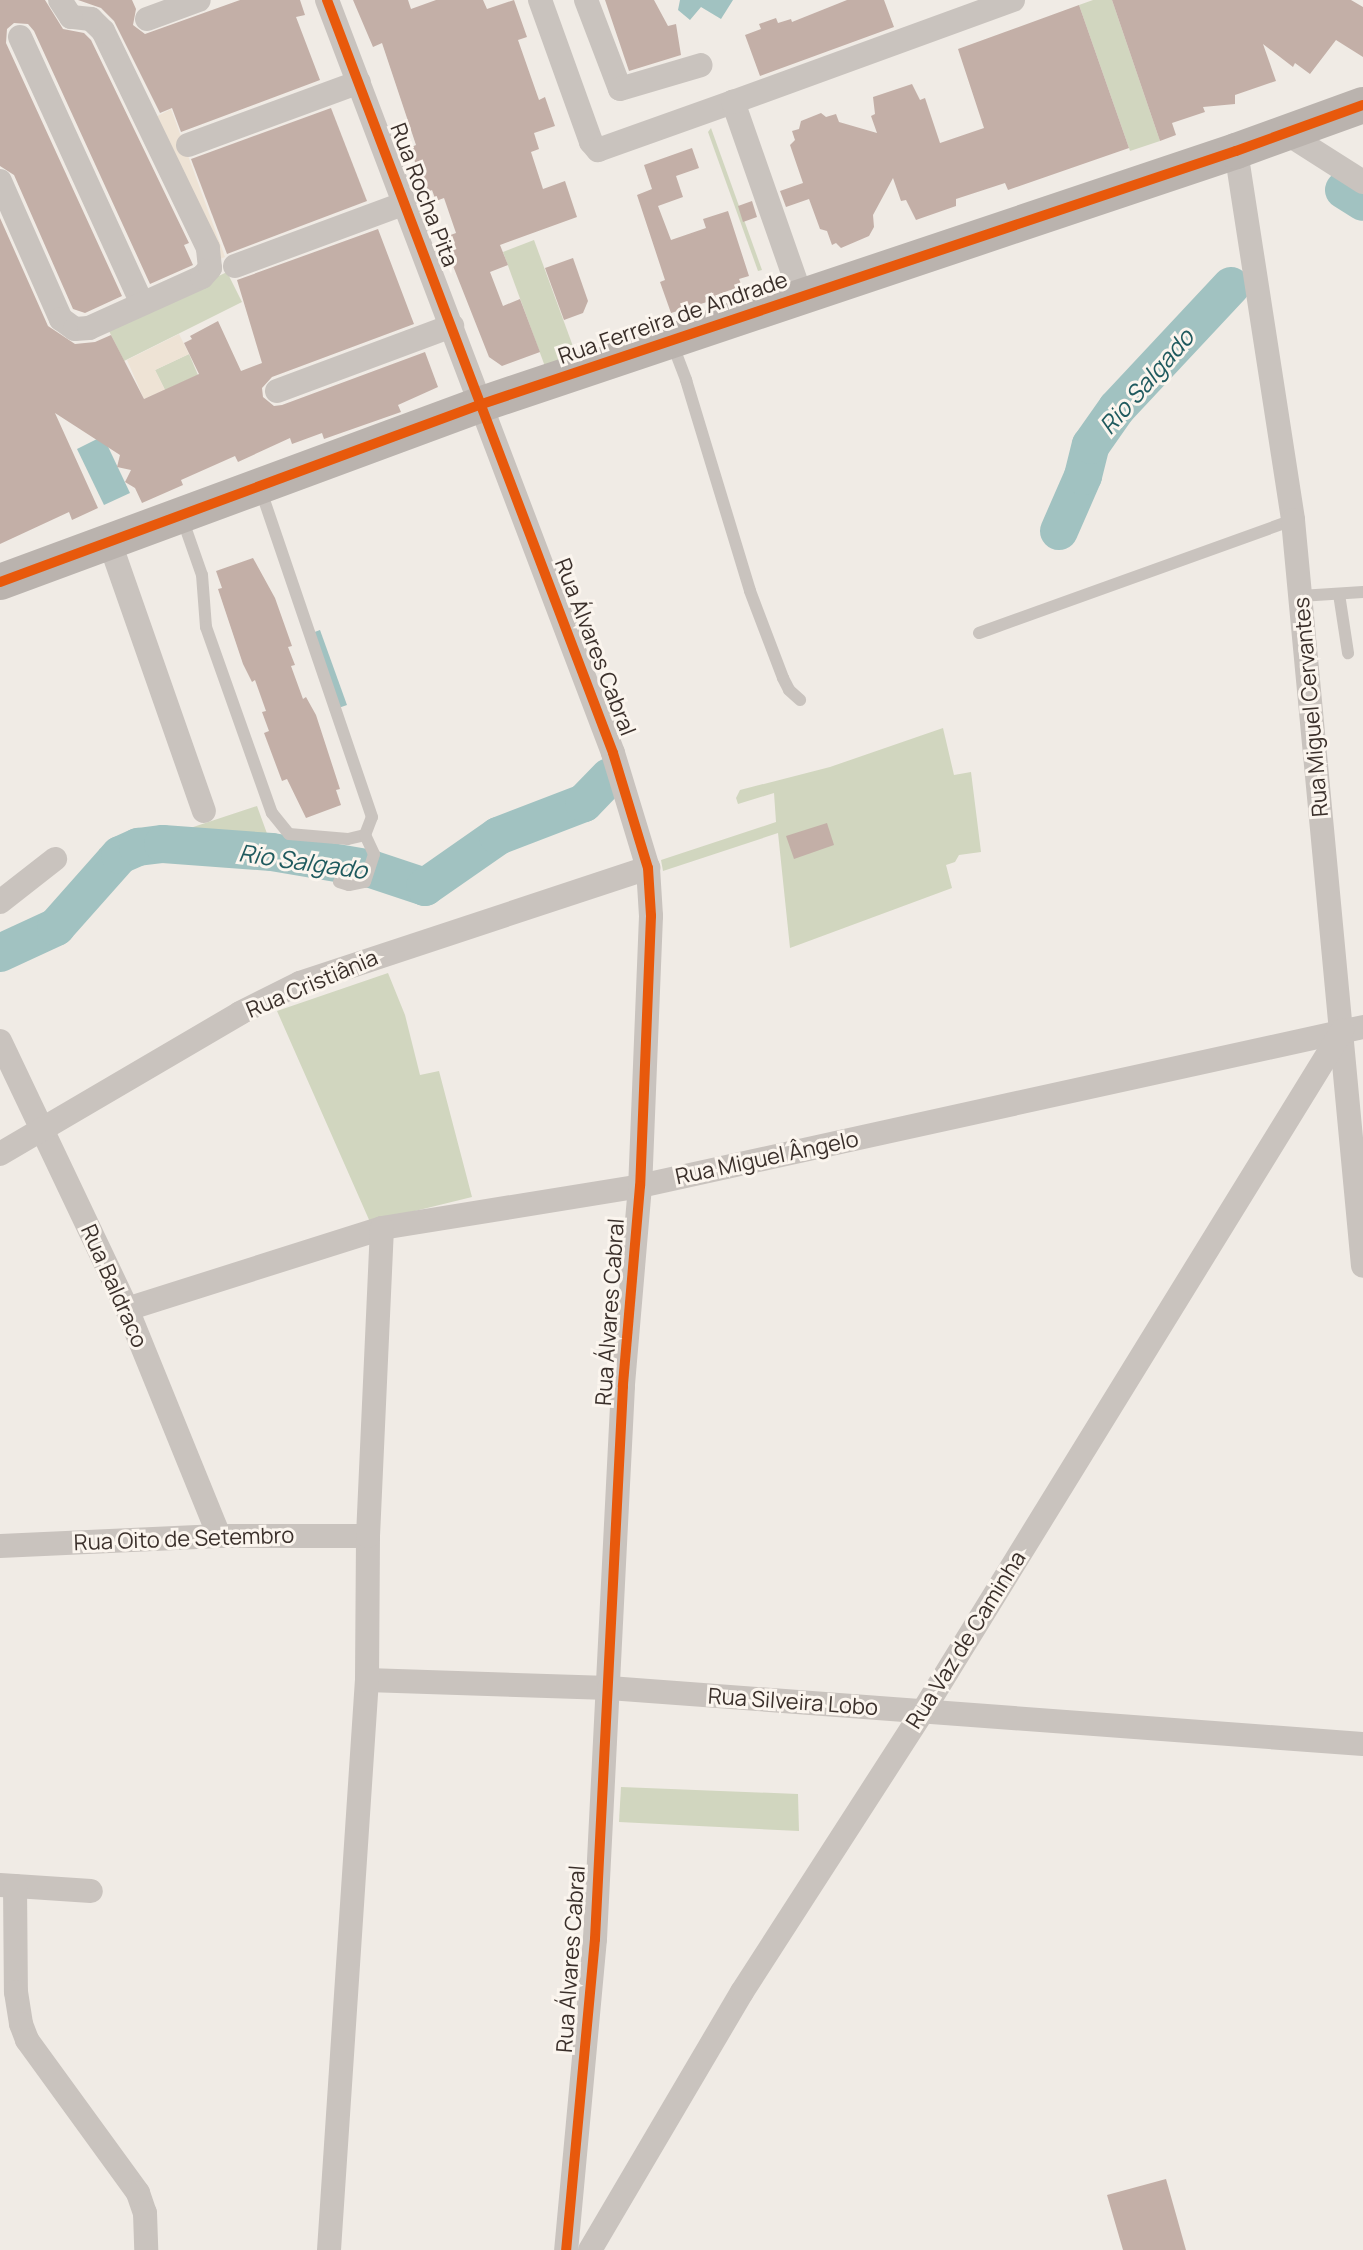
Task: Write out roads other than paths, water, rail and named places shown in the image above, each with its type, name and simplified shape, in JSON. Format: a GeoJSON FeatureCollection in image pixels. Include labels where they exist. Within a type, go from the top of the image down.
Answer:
{"type":"FeatureCollection","features":[{"type":"Feature","properties":{"kind":"street"},"geometry":{"type":"LineString","coordinates":[[0,181],[61,319],[69,326],[89,328],[202,277],[210,268],[208,248],[103,31],[91,19],[71,17],[60,0]]}},
{"type":"Feature","properties":{"kind":"street"},"geometry":{"type":"LineString","coordinates":[[147,19],[199,0]]}},
{"type":"Feature","properties":{"kind":"street","name":"Rua Rocha Pita"},"geometry":{"type":"LineString","coordinates":[[327,0],[482,404]]}},
{"type":"Feature","properties":{"kind":"street"},"geometry":{"type":"LineString","coordinates":[[540,0],[591,142],[598,150],[1013,0]]}},
{"type":"Feature","properties":{"kind":"street"},"geometry":{"type":"LineString","coordinates":[[586,0],[620,89],[701,65]]}},
{"type":"Feature","properties":{"kind":"street"},"geometry":{"type":"LineString","coordinates":[[20,37],[142,303]]}},
{"type":"Feature","properties":{"kind":"street"},"geometry":{"type":"LineString","coordinates":[[188,145],[359,82]]}},
{"type":"Feature","properties":{"kind":"street"},"geometry":{"type":"LineString","coordinates":[[733,102],[801,296]]}},
{"type":"Feature","properties":{"kind":"street","name":"Rua Ferreira de Andrade"},"geometry":{"type":"LineString","coordinates":[[0,582],[182,518],[482,404],[1236,151],[1363,105]]}},
{"type":"Feature","properties":{"kind":"street"},"geometry":{"type":"LineString","coordinates":[[1286,133],[1363,182]]}},
{"type":"Feature","properties":{"kind":"street","name":"Rua Miguel Cervantes"},"geometry":{"type":"LineString","coordinates":[[1236,151],[1293,520],[1352,1029],[1363,1266]]}},
{"type":"Feature","properties":{"kind":"street"},"geometry":{"type":"LineString","coordinates":[[235,266],[405,203]]}},
{"type":"Feature","properties":{"kind":"street"},"geometry":{"type":"LineString","coordinates":[[277,391],[452,326]]}},
{"type":"Feature","properties":{"kind":"street","name":"Rua Álvares Cabral"},"geometry":{"type":"LineString","coordinates":[[482,404],[622,777],[648,868],[651,916],[640,1186],[623,1386],[609,1688],[589,2011],[566,2250]]}},
{"type":"Feature","properties":{"kind":"street"},"geometry":{"type":"LineString","coordinates":[[110,543],[204,811]]}},
{"type":"Feature","properties":{"kind":"street"},"geometry":{"type":"LineString","coordinates":[[0,902],[55,859]]}},
{"type":"Feature","properties":{"kind":"street","name":"Rua Cristiânia"},"geometry":{"type":"LineString","coordinates":[[0,1154],[240,1013],[300,983],[648,868]]}},
{"type":"Feature","properties":{"kind":"street","name":"Rua Miguel Ângelo"},"geometry":{"type":"LineString","coordinates":[[127,1309],[382,1228],[640,1186],[1352,1029]]}},
{"type":"Feature","properties":{"kind":"street","name":"Rua Vaz de Caminha"},"geometry":{"type":"LineString","coordinates":[[590,2250],[742,1992],[923,1711],[1352,1029]]}},
{"type":"Feature","properties":{"kind":"street","name":"Rua Baldraco"},"geometry":{"type":"LineString","coordinates":[[2,1045],[127,1309],[219,1536]]}},
{"type":"Feature","properties":{"kind":"street"},"geometry":{"type":"LineString","coordinates":[[329,2250],[367,1680],[368,1536],[382,1228]]}},
{"type":"Feature","properties":{"kind":"street","name":"Rua Oito de Setembro"},"geometry":{"type":"LineString","coordinates":[[0,1546],[219,1536],[368,1536]]}},
{"type":"Feature","properties":{"kind":"street","name":"Rua Silveira Lobo"},"geometry":{"type":"LineString","coordinates":[[367,1680],[609,1688],[1363,1744]]}},
{"type":"Feature","properties":{"kind":"street"},"geometry":{"type":"LineString","coordinates":[[91,1891],[8,1885],[17,2008],[27,2040],[138,2193],[145,2213],[146,2250]]}},
{"type":"Feature","properties":{"kind":"lane"},"geometry":{"type":"LineString","coordinates":[[671,340],[750,591],[783,678],[789,690],[800,700]]}},
{"type":"Feature","properties":{"kind":"lane"},"geometry":{"type":"LineString","coordinates":[[260,487],[372,817],[365,835],[374,854],[367,878],[362,884],[339,882]]}},
{"type":"Feature","properties":{"kind":"lane"},"geometry":{"type":"LineString","coordinates":[[182,518],[202,575],[206,627],[272,813],[289,834],[348,839],[365,835]]}},
{"type":"Feature","properties":{"kind":"lane"},"geometry":{"type":"LineString","coordinates":[[979,633],[1293,520]]}},
{"type":"Feature","properties":{"kind":"lane"},"geometry":{"type":"LineString","coordinates":[[1300,596],[1363,592]]}},
{"type":"Feature","properties":{"kind":"lane"},"geometry":{"type":"LineString","coordinates":[[1339,594],[1348,653]]}},
{"type":"Feature","properties":{"kind":"water"},"geometry":{"type":"Polygon","coordinates":[[[680,0],[733,0],[721,19],[701,7],[690,20],[678,10],[680,0]]]}},
{"type":"Feature","properties":{"kind":"water"},"geometry":{"type":"Polygon","coordinates":[[[103,436],[130,493],[104,505],[77,449],[103,436]]]}},
{"type":"Feature","properties":{"kind":"water"},"geometry":{"type":"Polygon","coordinates":[[[320,630],[347,705],[330,711],[312,633],[320,630]]]}},
{"type":"Feature","properties":{"kind":"waterway","name":"Rio Salgado"},"geometry":{"type":"LineString","coordinates":[[1344,190],[1363,202]]}},
{"type":"Feature","properties":{"kind":"waterway","name":"Rio Salgado"},"geometry":{"type":"LineString","coordinates":[[1059,531],[1083,476],[1091,445],[1117,408],[1231,286]]}},
{"type":"Feature","properties":{"kind":"waterway","name":"Rio Salgado"},"geometry":{"type":"LineString","coordinates":[[0,953],[56,927],[120,855],[138,847],[163,844],[272,852],[371,869],[425,887],[498,836],[584,803],[609,777]]}}]}
